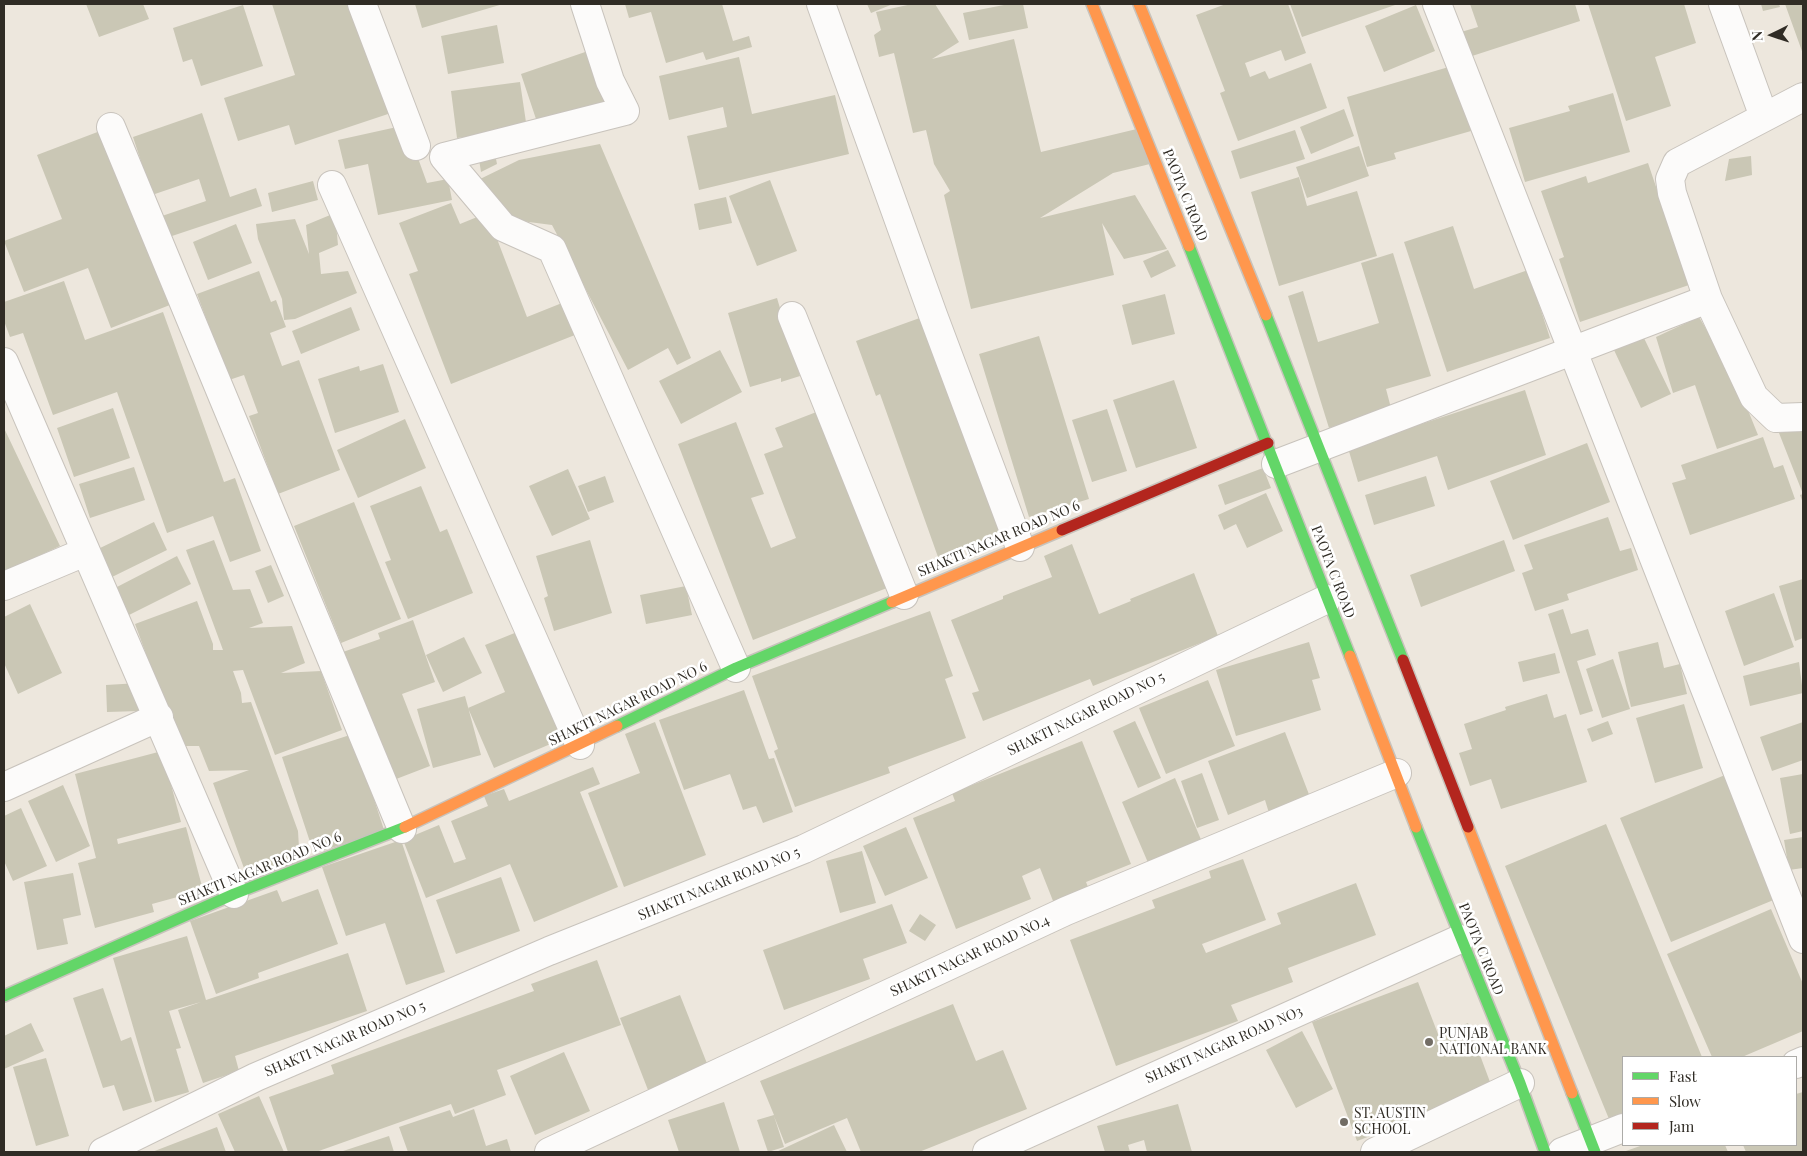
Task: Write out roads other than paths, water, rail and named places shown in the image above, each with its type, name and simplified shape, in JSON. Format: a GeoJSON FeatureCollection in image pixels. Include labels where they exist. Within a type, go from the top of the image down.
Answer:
{"type":"FeatureCollection","features":[{"type":"Feature","properties":{"kind":"street"},"geometry":{"type":"LineString","coordinates":[[362,4],[416,146]]}},
{"type":"Feature","properties":{"kind":"street"},"geometry":{"type":"LineString","coordinates":[[584,4],[610,81],[625,112],[444,157],[503,227],[552,249],[736,668]]}},
{"type":"Feature","properties":{"kind":"street"},"geometry":{"type":"LineString","coordinates":[[822,4],[933,315],[1020,547]]}},
{"type":"Feature","properties":{"kind":"street","name":"PAOTA C ROAD"},"geometry":{"type":"LineString","coordinates":[[1092,4],[1272,453],[1460,939],[1520,1083],[1544,1152]]}},
{"type":"Feature","properties":{"kind":"street"},"geometry":{"type":"LineString","coordinates":[[1139,4],[1320,448],[1592,1146]]}},
{"type":"Feature","properties":{"kind":"street"},"geometry":{"type":"LineString","coordinates":[[1437,4],[1803,939]]}},
{"type":"Feature","properties":{"kind":"street"},"geometry":{"type":"LineString","coordinates":[[1723,4],[1764,117]]}},
{"type":"Feature","properties":{"kind":"street"},"geometry":{"type":"LineString","coordinates":[[1803,97],[1677,163],[1670,179],[1672,193],[1708,299],[1754,397],[1776,418],[1803,418]]}},
{"type":"Feature","properties":{"kind":"street"},"geometry":{"type":"LineString","coordinates":[[111,126],[402,829]]}},
{"type":"Feature","properties":{"kind":"street"},"geometry":{"type":"LineString","coordinates":[[332,185],[580,745]]}},
{"type":"Feature","properties":{"kind":"street"},"geometry":{"type":"LineString","coordinates":[[1272,453],[1320,448],[1708,299]]}},
{"type":"Feature","properties":{"kind":"street"},"geometry":{"type":"LineString","coordinates":[[792,316],[904,595]]}},
{"type":"Feature","properties":{"kind":"street"},"geometry":{"type":"LineString","coordinates":[[7,379],[159,717],[234,894]]}},
{"type":"Feature","properties":{"kind":"street","name":"SHAKTI NAGAR ROAD NO 6"},"geometry":{"type":"LineString","coordinates":[[4,996],[234,894],[402,829],[580,745],[736,668],[904,595],[1020,547],[1272,453]]}},
{"type":"Feature","properties":{"kind":"street"},"geometry":{"type":"LineString","coordinates":[[4,586],[85,552]]}},
{"type":"Feature","properties":{"kind":"street","name":"SHAKTI NAGAR ROAD NO 5"},"geometry":{"type":"LineString","coordinates":[[103,1152],[256,1077],[549,952],[804,849],[1327,599]]}},
{"type":"Feature","properties":{"kind":"street"},"geometry":{"type":"LineString","coordinates":[[4,787],[159,717]]}},
{"type":"Feature","properties":{"kind":"street","name":"SHAKTI NAGAR ROAD NO.4"},"geometry":{"type":"LineString","coordinates":[[549,1152],[1066,911],[1397,773]]}},
{"type":"Feature","properties":{"kind":"street","name":"SHAKTI NAGAR ROAD NO3"},"geometry":{"type":"LineString","coordinates":[[987,1152],[1460,939]]}},
{"type":"Feature","properties":{"kind":"street"},"geometry":{"type":"LineString","coordinates":[[1375,1152],[1520,1083]]}},
{"type":"Feature","properties":{"kind":"street"},"geometry":{"type":"LineString","coordinates":[[1562,1152],[1592,1146],[1622,1129]]}},
{"type":"Feature","properties":{"kind":"place","name":"PUNJAB NATIONAL BANK"},"geometry":{"type":"Point","coordinates":[1429,1042]}},
{"type":"Feature","properties":{"kind":"place","name":"ST. AUSTIN SCHOOL"},"geometry":{"type":"Point","coordinates":[1344,1122]}}]}
